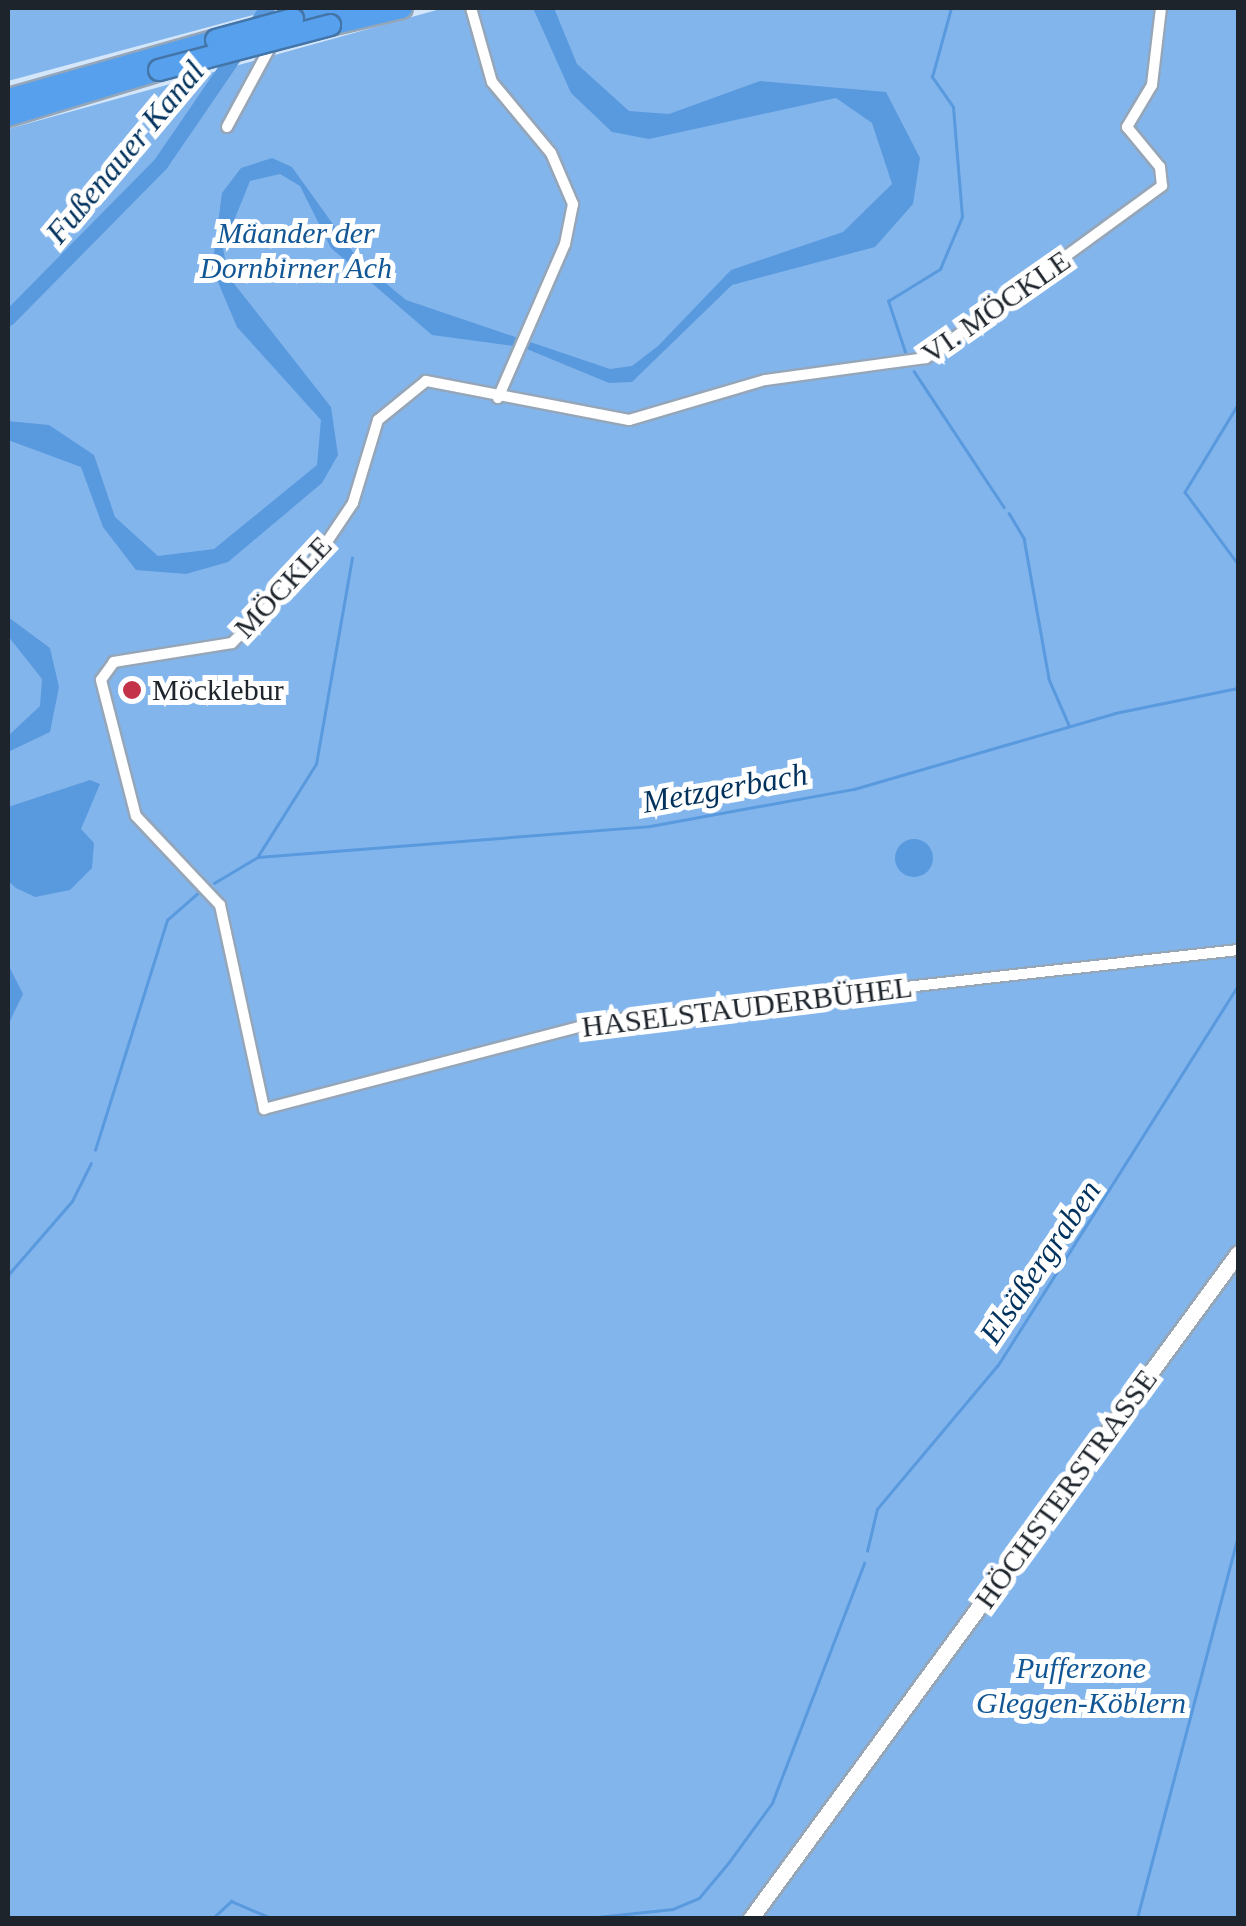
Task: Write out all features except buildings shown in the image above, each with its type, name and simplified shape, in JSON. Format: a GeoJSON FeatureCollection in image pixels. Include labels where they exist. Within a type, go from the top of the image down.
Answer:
{"type":"FeatureCollection","features":[{"type":"Feature","properties":{"kind":"highway"},"geometry":{"type":"LineString","coordinates":[[8,99],[33,99],[332,15],[402,8]]}},
{"type":"Feature","properties":{"kind":"highway"},"geometry":{"type":"LineString","coordinates":[[8,116],[33,99]]}},
{"type":"Feature","properties":{"kind":"main road","name":"HÖCHSTERSTRASSE"},"geometry":{"type":"LineString","coordinates":[[751,1918],[1238,1254]]}},
{"type":"Feature","properties":{"kind":"street"},"geometry":{"type":"LineString","coordinates":[[227,127],[290,8]]}},
{"type":"Feature","properties":{"kind":"street"},"geometry":{"type":"LineString","coordinates":[[471,8],[492,82],[551,153],[573,204],[498,398]]}},
{"type":"Feature","properties":{"kind":"street","name":"VI. MÖCKLE"},"geometry":{"type":"LineString","coordinates":[[498,398],[629,420],[765,380],[926,358],[1162,186],[1160,166],[1127,128],[1152,84],[1161,8]]}},
{"type":"Feature","properties":{"kind":"street","name":"MÖCKLE"},"geometry":{"type":"LineString","coordinates":[[264,1109],[220,905],[136,816],[102,673],[114,662],[232,643],[334,534],[362,481],[378,420],[412,388],[439,379],[498,398]]}},
{"type":"Feature","properties":{"kind":"street","name":"HASELSTAUDERBÜHEL"},"geometry":{"type":"LineString","coordinates":[[264,1109],[600,1020],[1238,950]]}},
{"type":"Feature","properties":{"kind":"green space"},"geometry":{"type":"Polygon","coordinates":[[[8,8],[279,8],[8,81],[8,8]]]}},
{"type":"Feature","properties":{"kind":"green space","name":"Mäander der Dornbirner Ach"},"geometry":{"type":"Polygon","coordinates":[[[444,8],[1238,8],[1238,1248],[747,1918],[8,1918],[8,129],[444,8]]]}},
{"type":"Feature","properties":{"kind":"green space","name":"Pufferzone Gleggen-Köblern"},"geometry":{"type":"Polygon","coordinates":[[[1238,1262],[1238,1918],[759,1918],[828,1831],[1238,1262]]]}},
{"type":"Feature","properties":{"kind":"shaded area"},"geometry":{"type":"Polygon","coordinates":[[[533,8],[554,8],[577,64],[629,111],[669,114],[760,81],[886,92],[920,158],[913,204],[875,247],[732,285],[632,382],[609,383],[522,347],[432,335],[331,248],[300,186],[280,174],[250,181],[223,248],[228,276],[331,407],[338,455],[322,483],[228,562],[186,574],[136,570],[103,527],[81,467],[8,440],[8,421],[49,425],[94,455],[115,517],[158,556],[214,549],[317,465],[321,420],[237,327],[212,268],[222,193],[241,168],[272,158],[292,167],[360,262],[406,300],[610,369],[632,366],[658,346],[731,270],[843,232],[892,184],[872,123],[836,98],[649,139],[612,132],[571,93],[533,8]]]}},
{"type":"Feature","properties":{"kind":"shaded area"},"geometry":{"type":"Polygon","coordinates":[[[8,617],[50,648],[59,687],[50,732],[8,752],[8,736],[40,706],[42,679],[8,636],[8,617]]]}},
{"type":"Feature","properties":{"kind":"shaded area"},"geometry":{"type":"Polygon","coordinates":[[[90,780],[100,784],[81,829],[94,843],[92,868],[70,890],[35,897],[16,888],[8,881],[8,807],[90,780]]]}},
{"type":"Feature","properties":{"kind":"shaded area"},"geometry":{"type":"Polygon","coordinates":[[[914,839],[927,845],[933,858],[927,871],[914,877],[901,871],[895,858],[901,845],[914,839]]]}},
{"type":"Feature","properties":{"kind":"shaded area"},"geometry":{"type":"Polygon","coordinates":[[[8,964],[23,994],[8,1025],[10,994],[8,964]]]}},
{"type":"Feature","properties":{"kind":"waterway","name":"Fußenauer Kanal"},"geometry":{"type":"LineString","coordinates":[[8,318],[160,164],[267,8]]}},
{"type":"Feature","properties":{"kind":"waterway"},"geometry":{"type":"LineString","coordinates":[[907,358],[888,301],[940,269],[962,217],[953,107],[932,77],[951,8]]}},
{"type":"Feature","properties":{"kind":"waterway"},"geometry":{"type":"LineString","coordinates":[[914,371],[1004,507]]}},
{"type":"Feature","properties":{"kind":"waterway","name":"Metzgerbach"},"geometry":{"type":"LineString","coordinates":[[1238,405],[1185,492],[1238,564]]}},
{"type":"Feature","properties":{"kind":"waterway"},"geometry":{"type":"LineString","coordinates":[[1009,513],[1024,538],[1049,679],[1069,725]]}},
{"type":"Feature","properties":{"kind":"waterway"},"geometry":{"type":"LineString","coordinates":[[258,856],[316,764],[352,558]]}},
{"type":"Feature","properties":{"kind":"waterway","name":"Metzgerbach"},"geometry":{"type":"LineString","coordinates":[[214,883],[258,857],[650,826],[854,789],[1115,713],[1238,688]]}},
{"type":"Feature","properties":{"kind":"waterway","name":"Metzgerbach"},"geometry":{"type":"LineString","coordinates":[[95,1150],[167,920],[199,892]]}},
{"type":"Feature","properties":{"kind":"waterway","name":"Elsäßergraben"},"geometry":{"type":"LineString","coordinates":[[867,1551],[877,1509],[998,1365],[1238,985]]}},
{"type":"Feature","properties":{"kind":"waterway","name":"Metzgerbach"},"geometry":{"type":"LineString","coordinates":[[8,1275],[72,1201],[91,1163]]}},
{"type":"Feature","properties":{"kind":"waterway"},"geometry":{"type":"LineString","coordinates":[[1137,1918],[1238,1535]]}},
{"type":"Feature","properties":{"kind":"waterway","name":"Elsäßergraben"},"geometry":{"type":"LineString","coordinates":[[588,1918],[673,1909],[699,1898],[729,1862],[772,1803],[864,1563]]}},
{"type":"Feature","properties":{"kind":"waterway","name":"Elsäßergraben"},"geometry":{"type":"LineString","coordinates":[[213,1918],[231,1901],[271,1918]]}},
{"type":"Feature","properties":{"kind":"waterway","name":"Elsäßergraben"},"geometry":{"type":"LineString","coordinates":[[400,1918],[409,1918]]}},
{"type":"Feature","properties":{"kind":"place","name":"Möcklebur"},"geometry":{"type":"Point","coordinates":[132,690]}}]}
